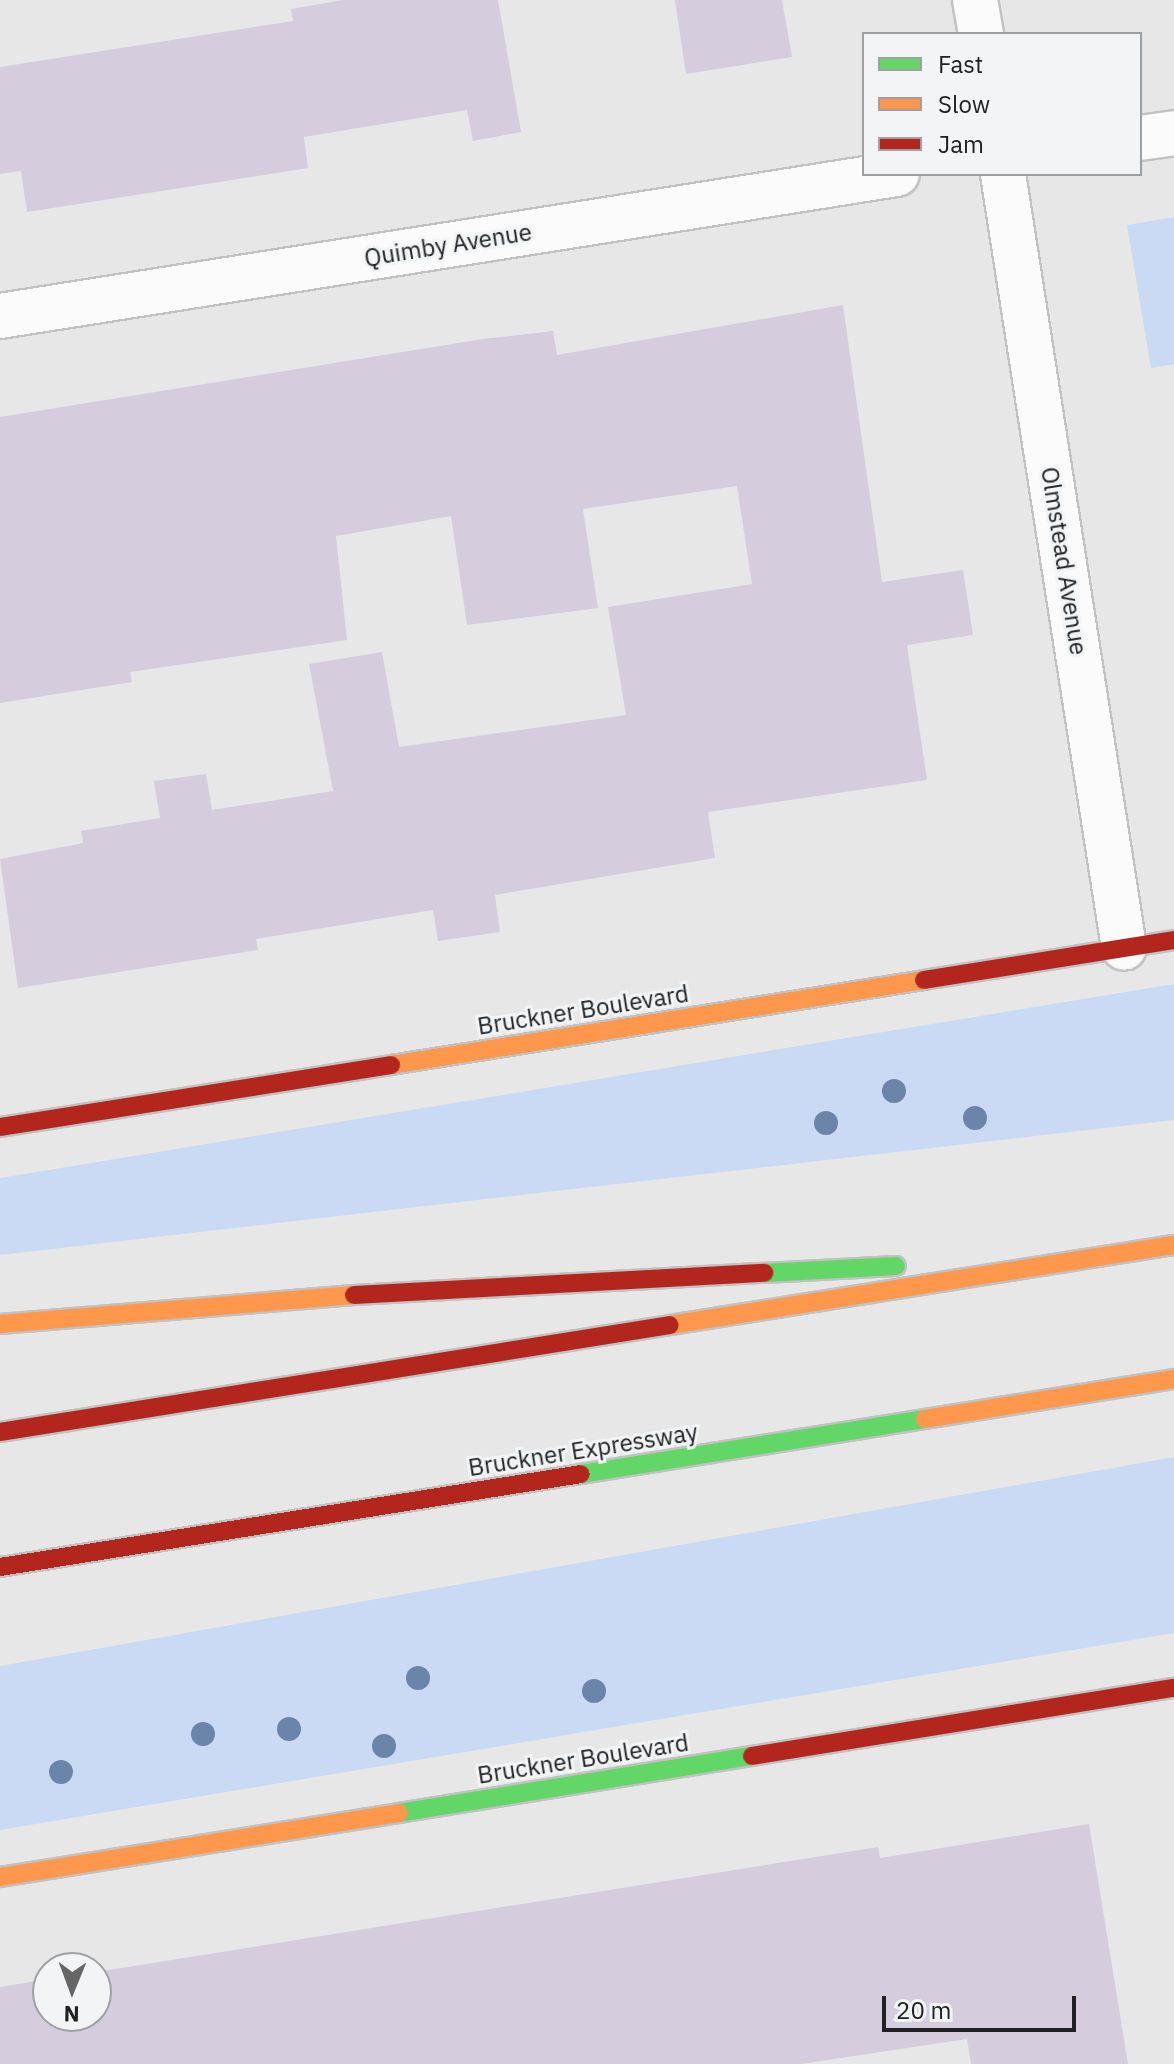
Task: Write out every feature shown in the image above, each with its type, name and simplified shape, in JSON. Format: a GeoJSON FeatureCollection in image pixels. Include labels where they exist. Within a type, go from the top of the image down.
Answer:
{"type":"FeatureCollection","features":[{"type":"Feature","properties":{"kind":"main road","name":"Bruckner Boulevard"},"geometry":{"type":"LineString","coordinates":[[0,1127],[1174,940]]}},
{"type":"Feature","properties":{"kind":"main road"},"geometry":{"type":"LineString","coordinates":[[0,1432],[1174,1245]]}},
{"type":"Feature","properties":{"kind":"main road"},"geometry":{"type":"LineString","coordinates":[[0,1324],[239,1301],[1122,1255]]}},
{"type":"Feature","properties":{"kind":"main road","name":"Bruckner Expressway"},"geometry":{"type":"LineString","coordinates":[[0,1567],[1174,1379]]}},
{"type":"Feature","properties":{"kind":"main road","name":"Bruckner Boulevard"},"geometry":{"type":"LineString","coordinates":[[0,1877],[1174,1688]]}},
{"type":"Feature","properties":{"kind":"street"},"geometry":{"type":"LineString","coordinates":[[975,0],[981,32]]}},
{"type":"Feature","properties":{"kind":"street"},"geometry":{"type":"LineString","coordinates":[[1142,138],[1174,133]]}},
{"type":"Feature","properties":{"kind":"street","name":"Quimby Avenue"},"geometry":{"type":"LineString","coordinates":[[0,316],[884,176]]}},
{"type":"Feature","properties":{"kind":"street","name":"Olmstead Avenue"},"geometry":{"type":"LineString","coordinates":[[1003,176],[1124,948]]}},
{"type":"Feature","properties":{"kind":"shaded area"},"geometry":{"type":"Polygon","coordinates":[[[1174,217],[1174,364],[1151,368],[1127,225],[1174,217]]]}},
{"type":"Feature","properties":{"kind":"shaded area"},"geometry":{"type":"Polygon","coordinates":[[[1174,984],[1174,1120],[0,1255],[0,1178],[1174,984]]]}},
{"type":"Feature","properties":{"kind":"shaded area"},"geometry":{"type":"Polygon","coordinates":[[[1174,1457],[1174,1633],[0,1830],[0,1666],[1174,1457]]]}},
{"type":"Feature","properties":{"kind":"building"},"geometry":{"type":"Polygon","coordinates":[[[343,0],[498,0],[521,132],[473,141],[467,110],[304,137],[308,168],[27,212],[21,171],[0,174],[0,67],[293,21],[291,9],[343,0]]]}},
{"type":"Feature","properties":{"kind":"building"},"geometry":{"type":"Polygon","coordinates":[[[675,0],[782,0],[792,57],[686,74],[675,0]]]}},
{"type":"Feature","properties":{"kind":"building"},"geometry":{"type":"Polygon","coordinates":[[[843,305],[882,582],[963,570],[973,635],[907,645],[927,780],[708,812],[715,858],[495,895],[500,932],[438,941],[433,910],[256,939],[258,950],[18,988],[0,859],[83,843],[81,831],[160,818],[154,781],[206,774],[212,810],[333,791],[309,664],[382,652],[399,747],[626,715],[608,607],[752,584],[737,486],[583,509],[598,608],[467,625],[451,516],[336,536],[347,640],[130,672],[132,682],[0,703],[0,417],[483,339],[553,331],[557,355],[843,305]]]}},
{"type":"Feature","properties":{"kind":"building"},"geometry":{"type":"Polygon","coordinates":[[[1089,1824],[1128,2064],[971,2064],[967,2039],[801,2064],[0,2064],[0,1987],[32,1982],[32,2032],[112,2032],[112,1969],[878,1847],[880,1858],[1089,1824]]]}},
{"type":"Feature","properties":{"kind":"traffic: fast"},"geometry":{"type":"LineString","coordinates":[[764,1273],[896,1266]]}},
{"type":"Feature","properties":{"kind":"traffic: fast"},"geometry":{"type":"LineString","coordinates":[[581,1474],[925,1419]]}},
{"type":"Feature","properties":{"kind":"traffic: fast"},"geometry":{"type":"LineString","coordinates":[[399,1813],[752,1756]]}},
{"type":"Feature","properties":{"kind":"traffic: slow"},"geometry":{"type":"LineString","coordinates":[[391,1065],[924,980]]}},
{"type":"Feature","properties":{"kind":"traffic: slow"},"geometry":{"type":"LineString","coordinates":[[670,1325],[1174,1245]]}},
{"type":"Feature","properties":{"kind":"traffic: slow"},"geometry":{"type":"LineString","coordinates":[[0,1324],[354,1295]]}},
{"type":"Feature","properties":{"kind":"traffic: slow"},"geometry":{"type":"LineString","coordinates":[[925,1419],[1174,1379]]}},
{"type":"Feature","properties":{"kind":"traffic: slow"},"geometry":{"type":"LineString","coordinates":[[0,1877],[399,1813]]}},
{"type":"Feature","properties":{"kind":"traffic: jam"},"geometry":{"type":"LineString","coordinates":[[924,980],[1174,940]]}},
{"type":"Feature","properties":{"kind":"traffic: jam"},"geometry":{"type":"LineString","coordinates":[[0,1127],[391,1065]]}},
{"type":"Feature","properties":{"kind":"traffic: jam"},"geometry":{"type":"LineString","coordinates":[[354,1295],[764,1273]]}},
{"type":"Feature","properties":{"kind":"traffic: jam"},"geometry":{"type":"LineString","coordinates":[[0,1432],[670,1325]]}},
{"type":"Feature","properties":{"kind":"traffic: jam"},"geometry":{"type":"LineString","coordinates":[[0,1567],[581,1474]]}},
{"type":"Feature","properties":{"kind":"traffic: jam"},"geometry":{"type":"LineString","coordinates":[[752,1756],[1174,1688]]}}]}
